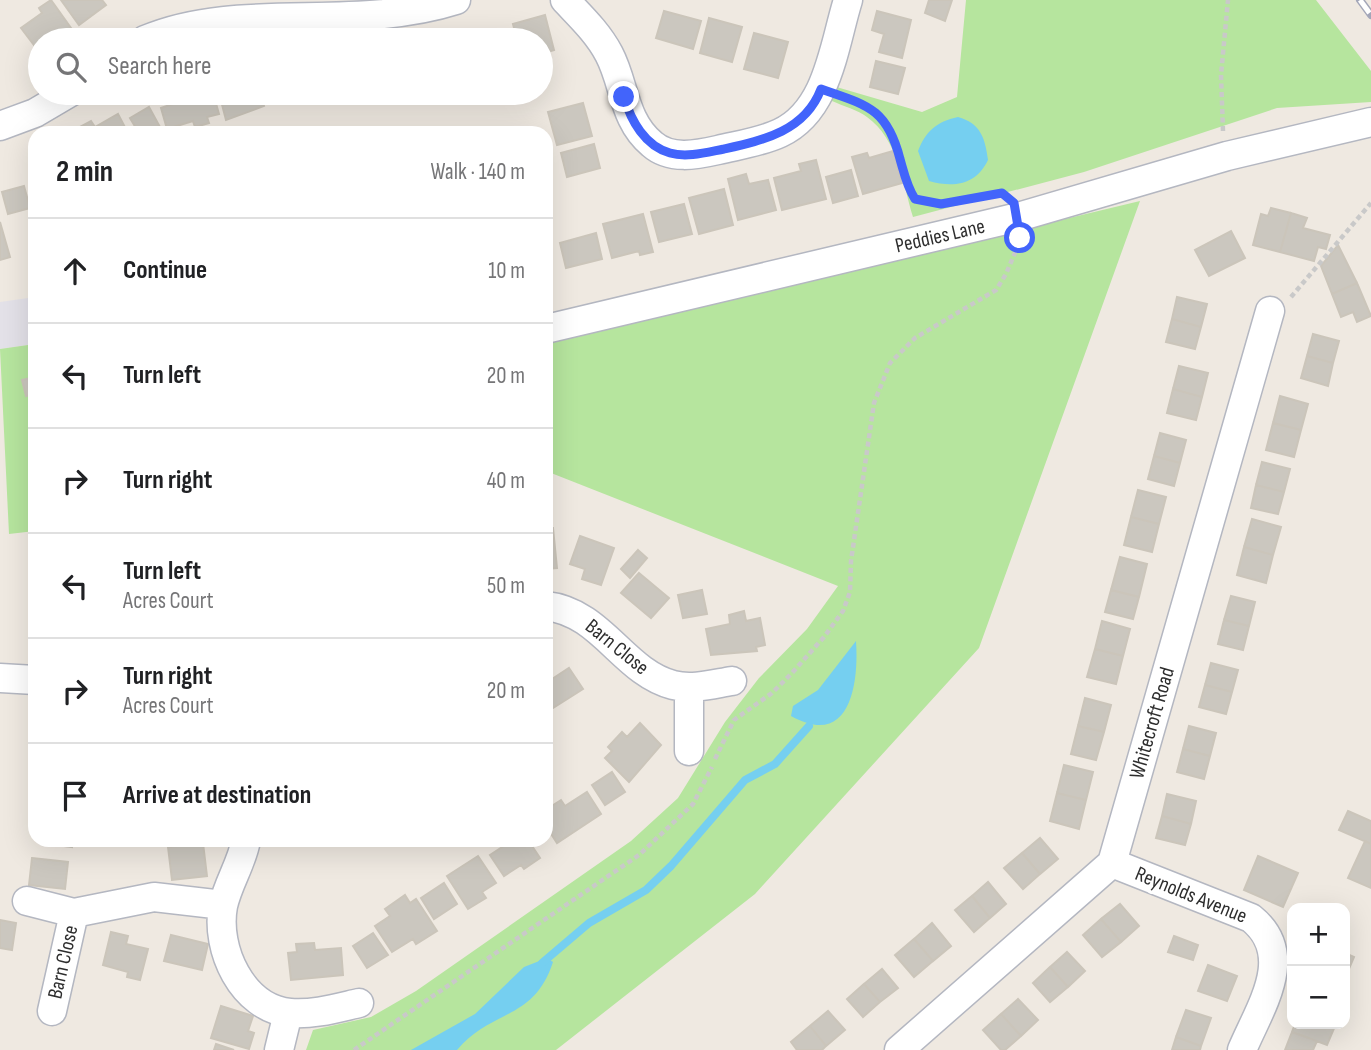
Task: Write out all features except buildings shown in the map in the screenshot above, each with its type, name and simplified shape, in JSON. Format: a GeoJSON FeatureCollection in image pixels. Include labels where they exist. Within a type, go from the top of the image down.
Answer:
{"type":"FeatureCollection","features":[{"type":"Feature","properties":{"kind":"street"},"geometry":{"type":"LineString","coordinates":[[166,28],[201,14],[253,7],[359,14],[425,9],[456,0]]}},
{"type":"Feature","properties":{"kind":"street"},"geometry":{"type":"LineString","coordinates":[[565,0],[596,33],[610,56],[628,114],[638,130],[653,145],[672,154],[710,152],[781,133],[811,109],[821,89],[848,0]]}},
{"type":"Feature","properties":{"kind":"street"},"geometry":{"type":"LineString","coordinates":[[0,126],[49,105]]}},
{"type":"Feature","properties":{"kind":"street","name":"Peddies Lane"},"geometry":{"type":"LineString","coordinates":[[553,327],[1018,217],[1227,156],[1371,122]]}},
{"type":"Feature","properties":{"kind":"street","name":"Whitecroft Road"},"geometry":{"type":"LineString","coordinates":[[1112,863],[1270,311]]}},
{"type":"Feature","properties":{"kind":"street","name":"Barn Close"},"geometry":{"type":"LineString","coordinates":[[553,608],[572,613],[589,622],[651,676],[674,685],[689,687],[732,681]]}},
{"type":"Feature","properties":{"kind":"street"},"geometry":{"type":"LineString","coordinates":[[0,678],[28,680]]}},
{"type":"Feature","properties":{"kind":"street"},"geometry":{"type":"LineString","coordinates":[[689,687],[689,751]]}},
{"type":"Feature","properties":{"kind":"street"},"geometry":{"type":"LineString","coordinates":[[244,847],[223,905],[223,937],[232,968],[254,997],[269,1007],[288,1013],[359,1003]]}},
{"type":"Feature","properties":{"kind":"street"},"geometry":{"type":"LineString","coordinates":[[899,1050],[1112,863]]}},
{"type":"Feature","properties":{"kind":"street","name":"Reynolds Avenue"},"geometry":{"type":"LineString","coordinates":[[1112,863],[1251,918],[1265,930],[1275,958],[1273,974],[1242,1050]]}},
{"type":"Feature","properties":{"kind":"street","name":"Barn Close"},"geometry":{"type":"LineString","coordinates":[[27,901],[74,913],[154,897],[223,905]]}},
{"type":"Feature","properties":{"kind":"street","name":"Barn Close"},"geometry":{"type":"LineString","coordinates":[[51,1011],[74,913]]}},
{"type":"Feature","properties":{"kind":"street"},"geometry":{"type":"LineString","coordinates":[[279,1050],[288,1013]]}},
{"type":"Feature","properties":{"kind":"path"},"geometry":{"type":"LineString","coordinates":[[1227,156],[1220,100],[1228,0]]}},
{"type":"Feature","properties":{"kind":"path"},"geometry":{"type":"LineString","coordinates":[[821,89],[859,102],[884,118],[894,135],[906,181],[915,199],[941,204],[993,194]]}},
{"type":"Feature","properties":{"kind":"path"},"geometry":{"type":"LineString","coordinates":[[1270,311],[1283,314],[1293,293],[1371,203]]}},
{"type":"Feature","properties":{"kind":"path"},"geometry":{"type":"LineString","coordinates":[[354,1050],[639,855],[693,804],[734,720],[779,687],[824,638],[843,611],[850,592],[852,550],[874,403],[890,363],[915,338],[996,290],[1017,248],[1020,238],[1018,217]]}},
{"type":"Feature","properties":{"kind":"shaded area"},"geometry":{"type":"Polygon","coordinates":[[[28,298],[28,345],[0,349],[0,302],[28,298]]]}},
{"type":"Feature","properties":{"kind":"green space"},"geometry":{"type":"Polygon","coordinates":[[[966,0],[1316,0],[1371,71],[1371,102],[1277,108],[1084,172],[913,217],[898,163],[886,137],[863,115],[832,101],[833,86],[922,112],[957,97],[966,0]]]}},
{"type":"Feature","properties":{"kind":"green space"},"geometry":{"type":"Polygon","coordinates":[[[1140,201],[979,648],[755,894],[556,1050],[306,1050],[313,1030],[371,1017],[416,991],[631,841],[678,798],[725,722],[759,678],[807,629],[838,586],[553,474],[553,341],[1140,201]]]}},
{"type":"Feature","properties":{"kind":"green space"},"geometry":{"type":"Polygon","coordinates":[[[28,345],[28,532],[9,534],[0,349],[28,345]]]}},
{"type":"Feature","properties":{"kind":"water"},"geometry":{"type":"Polygon","coordinates":[[[958,117],[972,123],[980,132],[988,160],[977,175],[963,182],[947,184],[929,181],[918,151],[921,144],[928,133],[938,125],[958,117]]]}},
{"type":"Feature","properties":{"kind":"water"},"geometry":{"type":"Polygon","coordinates":[[[856,641],[852,692],[847,707],[838,718],[826,724],[811,724],[791,716],[793,706],[818,690],[856,641]]]}},
{"type":"Feature","properties":{"kind":"water"},"geometry":{"type":"Polygon","coordinates":[[[547,958],[553,962],[535,995],[511,1013],[484,1027],[457,1050],[411,1050],[475,1014],[524,967],[547,958]]]}},
{"type":"Feature","properties":{"kind":"waterway"},"geometry":{"type":"LineString","coordinates":[[542,963],[589,923],[646,890],[671,866],[745,780],[775,764],[809,726]]}},
{"type":"Feature","properties":{"kind":"railway"},"geometry":{"type":"LineString","coordinates":[[1360,0],[1371,15]]}},
{"type":"Feature","properties":{"kind":"route"},"geometry":{"type":"LineString","coordinates":[[624,97],[628,114],[638,130],[653,145],[672,154],[691,155],[760,141],[781,133],[811,109],[821,89],[859,102],[884,118],[894,135],[906,181],[915,199],[931,205],[1002,193],[1014,203],[1020,238]]}}]}
